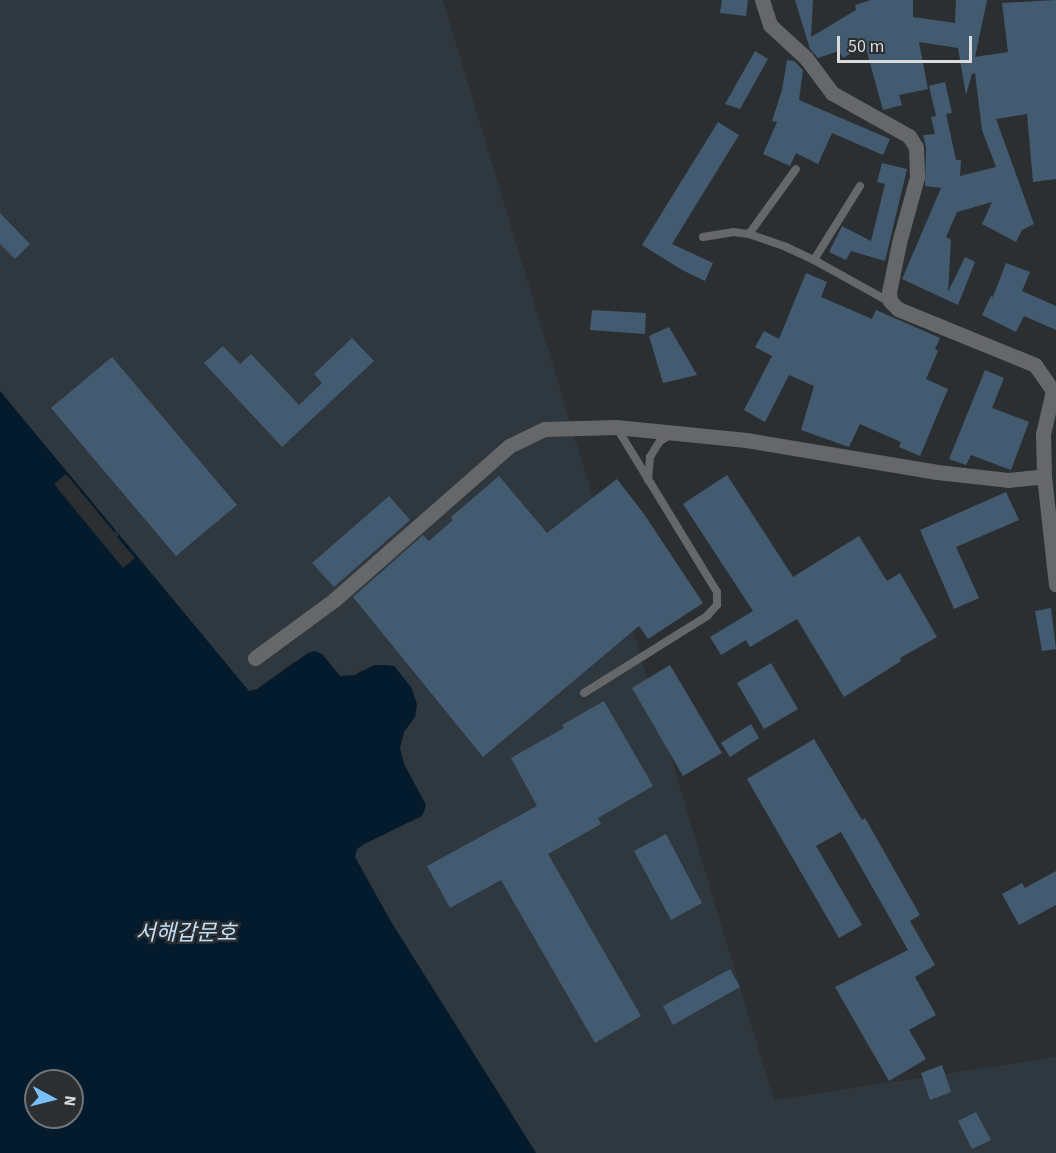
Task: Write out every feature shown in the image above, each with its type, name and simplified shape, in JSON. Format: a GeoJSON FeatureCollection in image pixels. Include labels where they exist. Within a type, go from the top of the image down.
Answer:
{"type":"FeatureCollection","features":[{"type":"Feature","properties":{"kind":"street"},"geometry":{"type":"LineString","coordinates":[[762,0],[770,25],[806,58],[832,93],[909,136],[916,147],[917,177],[899,243],[889,292],[890,301],[898,309],[1035,365],[1054,391],[1043,434],[1044,476],[1056,584]]}},
{"type":"Feature","properties":{"kind":"street"},"geometry":{"type":"LineString","coordinates":[[255,658],[334,600],[510,446],[544,429],[616,427],[811,449],[937,472],[1008,480],[1044,476]]}},
{"type":"Feature","properties":{"kind":"lane"},"geometry":{"type":"LineString","coordinates":[[749,234],[796,170]]}},
{"type":"Feature","properties":{"kind":"lane"},"geometry":{"type":"LineString","coordinates":[[814,260],[860,186]]}},
{"type":"Feature","properties":{"kind":"lane"},"geometry":{"type":"LineString","coordinates":[[703,237],[733,232],[749,234],[814,260],[890,301]]}},
{"type":"Feature","properties":{"kind":"lane"},"geometry":{"type":"LineString","coordinates":[[584,693],[707,616],[717,605],[717,592],[616,427]]}},
{"type":"Feature","properties":{"kind":"lane"},"geometry":{"type":"LineString","coordinates":[[648,482],[650,457],[660,441],[674,433]]}},
{"type":"Feature","properties":{"kind":"shaded area"},"geometry":{"type":"Polygon","coordinates":[[[0,0],[443,0],[774,1100],[1056,1057],[1056,1153],[536,1153],[390,920],[355,857],[357,849],[364,844],[421,816],[424,811],[425,805],[404,764],[400,748],[404,732],[415,717],[417,704],[361,669],[355,675],[340,676],[322,654],[293,662],[257,689],[249,691],[0,391],[0,0]]]}},
{"type":"Feature","properties":{"kind":"water","name":"서해갑문호"},"geometry":{"type":"Polygon","coordinates":[[[0,391],[249,691],[257,689],[308,653],[315,651],[322,654],[340,676],[355,675],[374,665],[394,666],[411,687],[417,704],[415,717],[404,732],[400,748],[404,764],[426,805],[422,816],[364,844],[357,849],[355,857],[390,920],[536,1153],[0,1153],[0,391]]]}},
{"type":"Feature","properties":{"kind":"pier"},"geometry":{"type":"Polygon","coordinates":[[[66,474],[114,532],[116,531],[119,535],[117,537],[135,558],[123,568],[54,484],[66,474]]]}},
{"type":"Feature","properties":{"kind":"building"},"geometry":{"type":"Polygon","coordinates":[[[722,0],[748,0],[746,16],[720,13],[722,0]]]}},
{"type":"Feature","properties":{"kind":"building"},"geometry":{"type":"Polygon","coordinates":[[[795,0],[813,0],[811,37],[856,10],[855,5],[871,0],[913,0],[913,17],[955,23],[956,0],[987,0],[975,57],[1008,52],[1002,3],[1056,0],[1056,179],[1033,182],[1027,114],[996,119],[1034,224],[1022,230],[1016,242],[982,224],[992,202],[957,212],[946,237],[951,240],[948,292],[965,257],[975,262],[958,305],[902,279],[941,188],[925,186],[926,147],[923,135],[935,134],[931,117],[936,116],[929,86],[945,82],[952,113],[946,114],[956,160],[961,160],[960,176],[996,167],[982,130],[975,73],[972,74],[966,95],[958,48],[919,42],[928,89],[899,95],[902,105],[883,110],[865,45],[843,58],[839,51],[818,58],[810,49],[795,0]]]}},
{"type":"Feature","properties":{"kind":"building"},"geometry":{"type":"Polygon","coordinates":[[[755,51],[768,59],[740,109],[725,104],[755,51]]]}},
{"type":"Feature","properties":{"kind":"building"},"geometry":{"type":"Polygon","coordinates":[[[787,60],[794,61],[803,70],[799,100],[890,139],[883,155],[832,133],[818,164],[796,153],[790,166],[763,154],[777,122],[772,121],[782,90],[787,60]]]}},
{"type":"Feature","properties":{"kind":"building"},"geometry":{"type":"Polygon","coordinates":[[[718,122],[739,135],[672,244],[713,263],[705,281],[682,270],[642,245],[718,122]]]}},
{"type":"Feature","properties":{"kind":"building"},"geometry":{"type":"Polygon","coordinates":[[[882,163],[907,169],[885,261],[851,251],[846,260],[829,252],[842,226],[871,241],[885,184],[877,182],[882,163]]]}},
{"type":"Feature","properties":{"kind":"building"},"geometry":{"type":"Polygon","coordinates":[[[0,213],[30,244],[15,259],[0,244],[0,213]]]}},
{"type":"Feature","properties":{"kind":"building"},"geometry":{"type":"Polygon","coordinates":[[[1006,263],[1030,272],[1022,291],[1056,306],[1056,330],[1024,316],[1016,332],[982,315],[991,296],[993,297],[1006,263]]]}},
{"type":"Feature","properties":{"kind":"building"},"geometry":{"type":"Polygon","coordinates":[[[806,273],[827,282],[821,297],[872,319],[876,310],[940,338],[935,349],[938,351],[926,379],[948,389],[920,456],[899,447],[901,442],[860,424],[849,447],[801,430],[814,386],[789,375],[765,422],[744,410],[772,356],[755,347],[764,331],[779,339],[806,273]]]}},
{"type":"Feature","properties":{"kind":"building"},"geometry":{"type":"Polygon","coordinates":[[[592,310],[646,313],[645,334],[590,330],[592,310]]]}},
{"type":"Feature","properties":{"kind":"building"},"geometry":{"type":"Polygon","coordinates":[[[669,327],[697,375],[663,383],[649,336],[669,327]]]}},
{"type":"Feature","properties":{"kind":"building"},"geometry":{"type":"Polygon","coordinates":[[[352,338],[374,361],[282,447],[204,363],[223,346],[240,364],[251,354],[299,405],[322,383],[314,374],[352,338]]]}},
{"type":"Feature","properties":{"kind":"building"},"geometry":{"type":"Polygon","coordinates":[[[112,357],[237,505],[176,556],[51,408],[112,357]]]}},
{"type":"Feature","properties":{"kind":"building"},"geometry":{"type":"Polygon","coordinates":[[[985,370],[1004,378],[992,408],[1029,422],[1011,470],[971,455],[966,465],[949,459],[985,370]]]}},
{"type":"Feature","properties":{"kind":"building"},"geometry":{"type":"Polygon","coordinates":[[[727,475],[793,577],[859,536],[887,581],[900,573],[937,637],[900,658],[901,661],[844,697],[797,619],[750,647],[746,640],[721,655],[710,637],[753,611],[683,504],[727,475]]]}},
{"type":"Feature","properties":{"kind":"building"},"geometry":{"type":"Polygon","coordinates":[[[499,476],[547,533],[617,479],[644,514],[703,603],[648,639],[639,626],[483,757],[353,597],[423,535],[429,541],[453,520],[451,517],[499,476]]]}},
{"type":"Feature","properties":{"kind":"building"},"geometry":{"type":"Polygon","coordinates":[[[1006,492],[1019,520],[956,547],[979,598],[954,609],[920,530],[1006,492]]]}},
{"type":"Feature","properties":{"kind":"building"},"geometry":{"type":"Polygon","coordinates":[[[389,496],[410,520],[334,587],[312,563],[389,496]]]}},
{"type":"Feature","properties":{"kind":"building"},"geometry":{"type":"Polygon","coordinates":[[[1051,608],[1056,649],[1042,651],[1035,611],[1051,608]]]}},
{"type":"Feature","properties":{"kind":"building"},"geometry":{"type":"Polygon","coordinates":[[[771,663],[798,709],[764,729],[737,683],[771,663]]]}},
{"type":"Feature","properties":{"kind":"building"},"geometry":{"type":"Polygon","coordinates":[[[670,665],[722,753],[683,776],[632,688],[670,665]]]}},
{"type":"Feature","properties":{"kind":"building"},"geometry":{"type":"Polygon","coordinates":[[[604,701],[653,786],[598,818],[601,824],[548,854],[641,1016],[595,1043],[501,880],[450,908],[427,866],[537,806],[511,758],[564,728],[562,725],[604,701]]]}},
{"type":"Feature","properties":{"kind":"building"},"geometry":{"type":"Polygon","coordinates":[[[751,724],[759,738],[730,757],[721,743],[751,724]]]}},
{"type":"Feature","properties":{"kind":"building"},"geometry":{"type":"Polygon","coordinates":[[[814,739],[862,820],[865,818],[920,915],[910,921],[935,965],[915,977],[936,1015],[909,1030],[926,1059],[889,1081],[835,987],[908,950],[841,832],[816,846],[862,925],[839,938],[747,779],[814,739]]]}},
{"type":"Feature","properties":{"kind":"building"},"geometry":{"type":"Polygon","coordinates":[[[666,834],[702,903],[671,920],[634,851],[666,834]]]}},
{"type":"Feature","properties":{"kind":"building"},"geometry":{"type":"Polygon","coordinates":[[[1056,871],[1056,905],[1019,925],[1002,894],[1022,883],[1025,888],[1056,871]]]}},
{"type":"Feature","properties":{"kind":"building"},"geometry":{"type":"Polygon","coordinates":[[[730,969],[740,987],[673,1025],[663,1006],[730,969]]]}},
{"type":"Feature","properties":{"kind":"building"},"geometry":{"type":"Polygon","coordinates":[[[942,1065],[951,1092],[930,1100],[921,1073],[942,1065]]]}},
{"type":"Feature","properties":{"kind":"building"},"geometry":{"type":"Polygon","coordinates":[[[976,1112],[991,1140],[972,1149],[958,1121],[976,1112]]]}}]}
